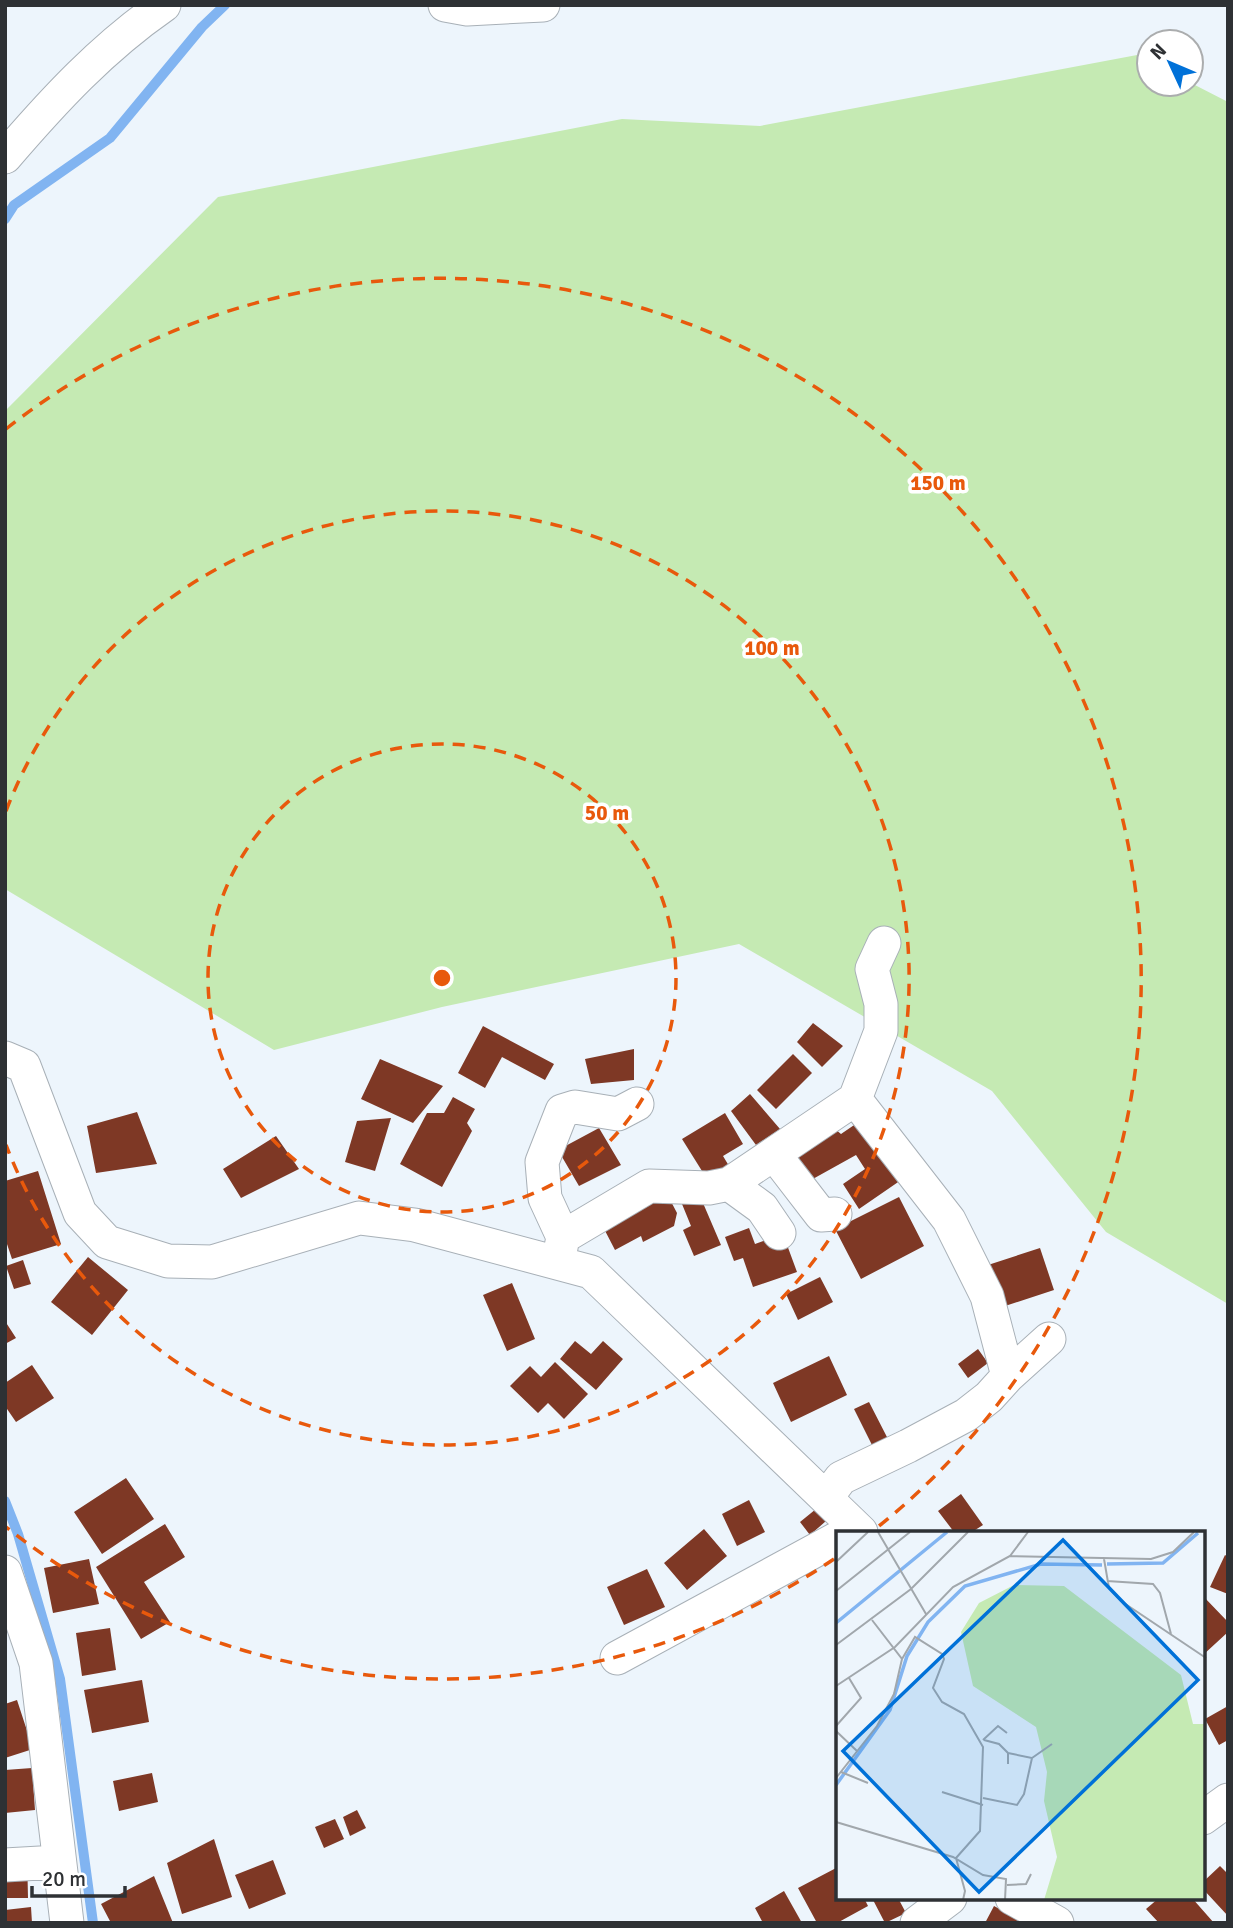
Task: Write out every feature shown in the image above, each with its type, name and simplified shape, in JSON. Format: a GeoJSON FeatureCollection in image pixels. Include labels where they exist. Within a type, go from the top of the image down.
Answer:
{"type":"FeatureCollection","features":[{"type":"Feature","properties":{"kind":"street"},"geometry":{"type":"LineString","coordinates":[[5,157],[53,101],[127,31],[164,5]]}},
{"type":"Feature","properties":{"kind":"street"},"geometry":{"type":"LineString","coordinates":[[445,5],[467,9],[543,5]]}},
{"type":"Feature","properties":{"kind":"street"},"geometry":{"type":"LineString","coordinates":[[560,1251],[649,1186],[709,1188],[729,1184],[855,1098],[881,1031],[881,1004],[872,969],[884,943]]}},
{"type":"Feature","properties":{"kind":"street"},"geometry":{"type":"LineString","coordinates":[[5,1058],[24,1066],[80,1213],[107,1242],[168,1261],[212,1262],[359,1217],[560,1251],[591,1272],[826,1498],[850,1531]]}},
{"type":"Feature","properties":{"kind":"street"},"geometry":{"type":"LineString","coordinates":[[855,1098],[949,1220],[987,1296],[1008,1376]]}},
{"type":"Feature","properties":{"kind":"street"},"geometry":{"type":"LineString","coordinates":[[560,1251],[545,1198],[542,1162],[562,1111],[575,1107],[618,1114],[638,1104]]}},
{"type":"Feature","properties":{"kind":"street"},"geometry":{"type":"LineString","coordinates":[[774,1154],[821,1215],[835,1214]]}},
{"type":"Feature","properties":{"kind":"street"},"geometry":{"type":"LineString","coordinates":[[729,1184],[762,1208],[779,1233]]}},
{"type":"Feature","properties":{"kind":"street"},"geometry":{"type":"LineString","coordinates":[[826,1498],[841,1478],[966,1415],[989,1397],[1049,1339]]}},
{"type":"Feature","properties":{"kind":"street"},"geometry":{"type":"LineString","coordinates":[[617,1658],[836,1540]]}},
{"type":"Feature","properties":{"kind":"street"},"geometry":{"type":"LineString","coordinates":[[5,1572],[36,1662],[67,1923]]}},
{"type":"Feature","properties":{"kind":"street"},"geometry":{"type":"LineString","coordinates":[[1205,1817],[1228,1800]]}},
{"type":"Feature","properties":{"kind":"street"},"geometry":{"type":"LineString","coordinates":[[5,1865],[58,1862]]}},
{"type":"Feature","properties":{"kind":"street"},"geometry":{"type":"LineString","coordinates":[[917,1923],[947,1900]]}},
{"type":"Feature","properties":{"kind":"street"},"geometry":{"type":"LineString","coordinates":[[1016,1900],[1057,1923]]}},
{"type":"Feature","properties":{"kind":"green space"},"geometry":{"type":"Polygon","coordinates":[[[1135,55],[1135,98],[1205,98],[1205,90],[1228,102],[1228,1304],[1106,1232],[992,1091],[739,944],[442,1007],[274,1050],[5,889],[5,411],[218,197],[622,119],[760,126],[1135,55]]]}},
{"type":"Feature","properties":{"kind":"building"},"geometry":{"type":"Polygon","coordinates":[[[813,1023],[843,1046],[822,1067],[797,1042],[813,1023]]]}},
{"type":"Feature","properties":{"kind":"building"},"geometry":{"type":"Polygon","coordinates":[[[483,1026],[554,1064],[545,1080],[502,1057],[485,1088],[458,1073],[483,1026]]]}},
{"type":"Feature","properties":{"kind":"building"},"geometry":{"type":"Polygon","coordinates":[[[634,1049],[634,1080],[591,1084],[585,1059],[634,1049]]]}},
{"type":"Feature","properties":{"kind":"building"},"geometry":{"type":"Polygon","coordinates":[[[793,1054],[812,1073],[776,1109],[757,1090],[793,1054]]]}},
{"type":"Feature","properties":{"kind":"building"},"geometry":{"type":"Polygon","coordinates":[[[380,1059],[443,1086],[413,1123],[361,1099],[380,1059]]]}},
{"type":"Feature","properties":{"kind":"building"},"geometry":{"type":"Polygon","coordinates":[[[750,1094],[780,1129],[756,1145],[731,1111],[750,1094]]]}},
{"type":"Feature","properties":{"kind":"building"},"geometry":{"type":"Polygon","coordinates":[[[453,1097],[475,1109],[467,1123],[472,1131],[442,1187],[400,1164],[427,1113],[444,1113],[453,1097]]]}},
{"type":"Feature","properties":{"kind":"building"},"geometry":{"type":"Polygon","coordinates":[[[137,1112],[157,1164],[96,1173],[87,1126],[137,1112]]]}},
{"type":"Feature","properties":{"kind":"building"},"geometry":{"type":"Polygon","coordinates":[[[725,1113],[743,1144],[723,1156],[729,1166],[707,1179],[682,1139],[725,1113]]]}},
{"type":"Feature","properties":{"kind":"building"},"geometry":{"type":"Polygon","coordinates":[[[391,1118],[375,1171],[345,1162],[357,1121],[391,1118]]]}},
{"type":"Feature","properties":{"kind":"building"},"geometry":{"type":"Polygon","coordinates":[[[863,1119],[904,1178],[859,1209],[843,1184],[865,1169],[856,1155],[811,1180],[795,1154],[835,1129],[841,1134],[863,1119]]]}},
{"type":"Feature","properties":{"kind":"building"},"geometry":{"type":"Polygon","coordinates":[[[599,1128],[621,1165],[579,1186],[558,1150],[599,1128]]]}},
{"type":"Feature","properties":{"kind":"building"},"geometry":{"type":"Polygon","coordinates":[[[276,1136],[299,1169],[241,1198],[223,1169],[276,1136]]]}},
{"type":"Feature","properties":{"kind":"building"},"geometry":{"type":"Polygon","coordinates":[[[38,1171],[61,1244],[12,1259],[5,1238],[5,1181],[38,1171]]]}},
{"type":"Feature","properties":{"kind":"building"},"geometry":{"type":"Polygon","coordinates":[[[665,1190],[677,1213],[674,1226],[643,1242],[641,1236],[615,1250],[601,1223],[665,1190]]]}},
{"type":"Feature","properties":{"kind":"building"},"geometry":{"type":"Polygon","coordinates":[[[700,1196],[721,1245],[694,1256],[683,1230],[691,1226],[682,1204],[700,1196]]]}},
{"type":"Feature","properties":{"kind":"building"},"geometry":{"type":"Polygon","coordinates":[[[899,1197],[924,1246],[861,1279],[835,1229],[899,1197]]]}},
{"type":"Feature","properties":{"kind":"building"},"geometry":{"type":"Polygon","coordinates":[[[749,1228],[755,1244],[783,1234],[797,1272],[753,1287],[743,1258],[734,1261],[725,1237],[749,1228]]]}},
{"type":"Feature","properties":{"kind":"building"},"geometry":{"type":"Polygon","coordinates":[[[1040,1248],[1054,1290],[1002,1307],[988,1265],[1040,1248]]]}},
{"type":"Feature","properties":{"kind":"building"},"geometry":{"type":"Polygon","coordinates":[[[88,1257],[128,1290],[92,1335],[51,1302],[88,1257]]]}},
{"type":"Feature","properties":{"kind":"building"},"geometry":{"type":"Polygon","coordinates":[[[23,1260],[31,1284],[14,1289],[6,1266],[23,1260]]]}},
{"type":"Feature","properties":{"kind":"building"},"geometry":{"type":"Polygon","coordinates":[[[820,1277],[833,1302],[798,1320],[786,1294],[820,1277]]]}},
{"type":"Feature","properties":{"kind":"building"},"geometry":{"type":"Polygon","coordinates":[[[512,1283],[535,1339],[507,1351],[483,1295],[512,1283]]]}},
{"type":"Feature","properties":{"kind":"building"},"geometry":{"type":"Polygon","coordinates":[[[5,1321],[16,1338],[5,1344],[5,1321]]]}},
{"type":"Feature","properties":{"kind":"building"},"geometry":{"type":"Polygon","coordinates":[[[575,1341],[591,1354],[603,1341],[623,1359],[596,1390],[560,1359],[575,1341]]]}},
{"type":"Feature","properties":{"kind":"building"},"geometry":{"type":"Polygon","coordinates":[[[978,1349],[988,1363],[968,1378],[958,1364],[978,1349]]]}},
{"type":"Feature","properties":{"kind":"building"},"geometry":{"type":"Polygon","coordinates":[[[829,1356],[847,1395],[791,1422],[773,1383],[829,1356]]]}},
{"type":"Feature","properties":{"kind":"building"},"geometry":{"type":"Polygon","coordinates":[[[555,1362],[588,1394],[564,1419],[548,1403],[538,1413],[510,1386],[530,1366],[541,1377],[555,1362]]]}},
{"type":"Feature","properties":{"kind":"building"},"geometry":{"type":"Polygon","coordinates":[[[32,1365],[54,1398],[16,1422],[5,1406],[5,1383],[32,1365]]]}},
{"type":"Feature","properties":{"kind":"building"},"geometry":{"type":"Polygon","coordinates":[[[869,1402],[889,1441],[874,1449],[854,1409],[869,1402]]]}},
{"type":"Feature","properties":{"kind":"building"},"geometry":{"type":"Polygon","coordinates":[[[126,1478],[154,1519],[102,1554],[74,1512],[126,1478]]]}},
{"type":"Feature","properties":{"kind":"building"},"geometry":{"type":"Polygon","coordinates":[[[961,1494],[983,1525],[974,1531],[953,1531],[938,1511],[961,1494]]]}},
{"type":"Feature","properties":{"kind":"building"},"geometry":{"type":"Polygon","coordinates":[[[749,1500],[765,1532],[737,1546],[722,1514],[749,1500]]]}},
{"type":"Feature","properties":{"kind":"building"},"geometry":{"type":"Polygon","coordinates":[[[816,1509],[826,1521],[810,1535],[800,1522],[816,1509]]]}},
{"type":"Feature","properties":{"kind":"building"},"geometry":{"type":"Polygon","coordinates":[[[165,1524],[185,1557],[144,1582],[170,1622],[141,1639],[96,1567],[165,1524]]]}},
{"type":"Feature","properties":{"kind":"building"},"geometry":{"type":"Polygon","coordinates":[[[704,1529],[727,1556],[687,1590],[664,1563],[704,1529]]]}},
{"type":"Feature","properties":{"kind":"building"},"geometry":{"type":"Polygon","coordinates":[[[1225,1555],[1228,1557],[1228,1594],[1210,1587],[1225,1555]]]}},
{"type":"Feature","properties":{"kind":"building"},"geometry":{"type":"Polygon","coordinates":[[[89,1559],[99,1604],[53,1613],[44,1568],[89,1559]]]}},
{"type":"Feature","properties":{"kind":"building"},"geometry":{"type":"Polygon","coordinates":[[[647,1569],[665,1607],[624,1625],[607,1587],[647,1569]]]}},
{"type":"Feature","properties":{"kind":"building"},"geometry":{"type":"Polygon","coordinates":[[[1205,1598],[1228,1622],[1228,1632],[1205,1653],[1205,1598]]]}},
{"type":"Feature","properties":{"kind":"building"},"geometry":{"type":"Polygon","coordinates":[[[110,1628],[116,1670],[82,1676],[76,1633],[110,1628]]]}},
{"type":"Feature","properties":{"kind":"building"},"geometry":{"type":"Polygon","coordinates":[[[142,1680],[149,1722],[92,1733],[84,1690],[142,1680]]]}},
{"type":"Feature","properties":{"kind":"building"},"geometry":{"type":"Polygon","coordinates":[[[17,1700],[33,1749],[5,1758],[5,1704],[17,1700]]]}},
{"type":"Feature","properties":{"kind":"building"},"geometry":{"type":"Polygon","coordinates":[[[1228,1706],[1228,1740],[1219,1745],[1205,1719],[1228,1706]]]}},
{"type":"Feature","properties":{"kind":"building"},"geometry":{"type":"Polygon","coordinates":[[[32,1768],[35,1810],[5,1813],[5,1770],[32,1768]]]}},
{"type":"Feature","properties":{"kind":"building"},"geometry":{"type":"Polygon","coordinates":[[[152,1773],[158,1802],[119,1811],[113,1781],[152,1773]]]}},
{"type":"Feature","properties":{"kind":"building"},"geometry":{"type":"Polygon","coordinates":[[[357,1810],[366,1828],[350,1836],[343,1817],[357,1810]]]}},
{"type":"Feature","properties":{"kind":"building"},"geometry":{"type":"Polygon","coordinates":[[[335,1819],[344,1839],[324,1848],[315,1827],[335,1819]]]}},
{"type":"Feature","properties":{"kind":"building"},"geometry":{"type":"Polygon","coordinates":[[[214,1839],[232,1897],[182,1914],[167,1863],[214,1839]]]}},
{"type":"Feature","properties":{"kind":"building"},"geometry":{"type":"Polygon","coordinates":[[[5,1854],[27,1854],[28,1898],[5,1898],[5,1854]]]}},
{"type":"Feature","properties":{"kind":"building"},"geometry":{"type":"Polygon","coordinates":[[[273,1860],[286,1894],[249,1909],[235,1875],[273,1860]]]}},
{"type":"Feature","properties":{"kind":"building"},"geometry":{"type":"Polygon","coordinates":[[[1220,1866],[1228,1874],[1228,1916],[1205,1891],[1205,1880],[1220,1866]]]}},
{"type":"Feature","properties":{"kind":"building"},"geometry":{"type":"Polygon","coordinates":[[[836,1868],[836,1900],[865,1900],[868,1906],[837,1923],[817,1923],[798,1888],[836,1868]]]}},
{"type":"Feature","properties":{"kind":"building"},"geometry":{"type":"Polygon","coordinates":[[[154,1876],[173,1923],[111,1923],[101,1904],[154,1876]]]}},
{"type":"Feature","properties":{"kind":"building"},"geometry":{"type":"Polygon","coordinates":[[[784,1891],[802,1923],[763,1923],[755,1908],[784,1891]]]}},
{"type":"Feature","properties":{"kind":"building"},"geometry":{"type":"Polygon","coordinates":[[[873,1900],[899,1900],[906,1913],[885,1923],[873,1900]]]}},
{"type":"Feature","properties":{"kind":"building"},"geometry":{"type":"Polygon","coordinates":[[[1157,1900],[1194,1900],[1214,1923],[1159,1923],[1146,1909],[1157,1900]]]}},
{"type":"Feature","properties":{"kind":"building"},"geometry":{"type":"Polygon","coordinates":[[[994,1906],[1025,1923],[985,1923],[994,1906]]]}},
{"type":"Feature","properties":{"kind":"building"},"geometry":{"type":"Polygon","coordinates":[[[31,1907],[32,1923],[5,1923],[5,1910],[31,1907]]]}},
{"type":"Feature","properties":{"kind":"waterway"},"geometry":{"type":"LineString","coordinates":[[5,219],[14,205],[110,138],[202,27],[225,5]]}},
{"type":"Feature","properties":{"kind":"waterway"},"geometry":{"type":"LineString","coordinates":[[5,1501],[18,1534],[60,1679],[93,1923]]}}]}
